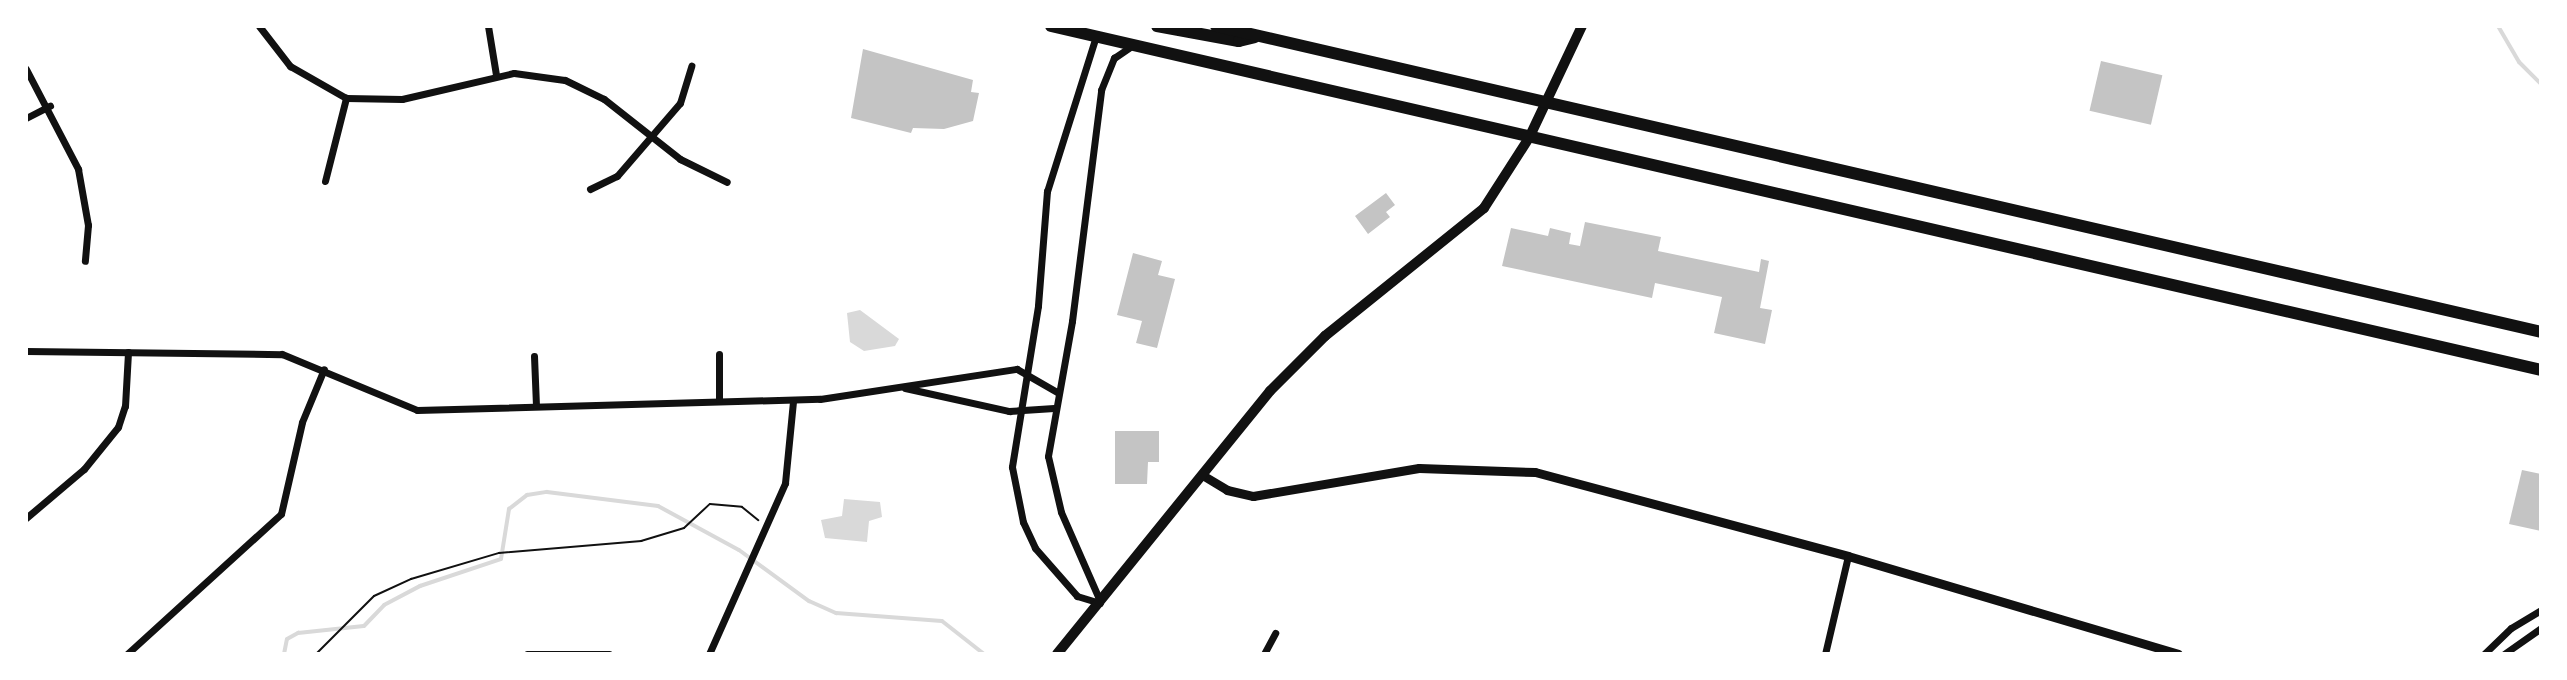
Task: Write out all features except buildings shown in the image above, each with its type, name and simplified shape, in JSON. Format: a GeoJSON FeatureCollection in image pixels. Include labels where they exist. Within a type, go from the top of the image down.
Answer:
{"type":"FeatureCollection","features":[{"type":"Feature","properties":{"kind":"highway"},"geometry":{"type":"LineString","coordinates":[[1051,26],[1100,31],[1137,46],[2541,370]]}},
{"type":"Feature","properties":{"kind":"highway"},"geometry":{"type":"LineString","coordinates":[[1157,26],[1239,41],[1258,36]]}},
{"type":"Feature","properties":{"kind":"highway"},"geometry":{"type":"LineString","coordinates":[[1216,26],[2541,332]]}},
{"type":"Feature","properties":{"kind":"main road"},"geometry":{"type":"LineString","coordinates":[[1057,654],[1270,391],[1325,336],[1484,208],[1529,138],[1582,26]]}},
{"type":"Feature","properties":{"kind":"street"},"geometry":{"type":"LineString","coordinates":[[259,26],[290,66],[346,98],[402,99],[496,75],[550,76],[587,89],[680,159],[727,182]]}},
{"type":"Feature","properties":{"kind":"street"},"geometry":{"type":"LineString","coordinates":[[488,26],[496,75]]}},
{"type":"Feature","properties":{"kind":"street"},"geometry":{"type":"LineString","coordinates":[[1100,31],[1047,191],[1027,373],[1012,467],[1029,538],[1066,586],[1100,603]]}},
{"type":"Feature","properties":{"kind":"street"},"geometry":{"type":"LineString","coordinates":[[1100,603],[1050,474],[1054,408],[1074,308],[1101,90],[1122,49],[1137,46]]}},
{"type":"Feature","properties":{"kind":"street"},"geometry":{"type":"LineString","coordinates":[[590,189],[617,176],[680,103],[691,66]]}},
{"type":"Feature","properties":{"kind":"street"},"geometry":{"type":"LineString","coordinates":[[26,69],[50,106],[83,190],[89,238],[85,261]]}},
{"type":"Feature","properties":{"kind":"street"},"geometry":{"type":"LineString","coordinates":[[325,181],[346,98]]}},
{"type":"Feature","properties":{"kind":"street"},"geometry":{"type":"LineString","coordinates":[[26,118],[50,106]]}},
{"type":"Feature","properties":{"kind":"street"},"geometry":{"type":"LineString","coordinates":[[26,351],[264,352],[324,369],[417,410],[719,399],[793,401],[903,388],[955,375],[1017,369],[1057,392]]}},
{"type":"Feature","properties":{"kind":"street"},"geometry":{"type":"LineString","coordinates":[[26,518],[84,469],[118,427],[125,406],[128,352]]}},
{"type":"Feature","properties":{"kind":"street"},"geometry":{"type":"LineString","coordinates":[[719,354],[719,399]]}},
{"type":"Feature","properties":{"kind":"street"},"geometry":{"type":"LineString","coordinates":[[534,356],[536,405]]}},
{"type":"Feature","properties":{"kind":"street"},"geometry":{"type":"LineString","coordinates":[[127,654],[281,514],[302,422],[324,369]]}},
{"type":"Feature","properties":{"kind":"street"},"geometry":{"type":"LineString","coordinates":[[903,388],[1019,412],[1054,408]]}},
{"type":"Feature","properties":{"kind":"street"},"geometry":{"type":"LineString","coordinates":[[709,654],[782,492],[793,401]]}},
{"type":"Feature","properties":{"kind":"street"},"geometry":{"type":"LineString","coordinates":[[1204,476],[1227,490],[1279,495],[1379,472],[1518,470],[1848,556],[2176,654]]}},
{"type":"Feature","properties":{"kind":"street"},"geometry":{"type":"LineString","coordinates":[[1825,654],[1848,556]]}},
{"type":"Feature","properties":{"kind":"street"},"geometry":{"type":"LineString","coordinates":[[2484,654],[2511,628],[2541,610]]}},
{"type":"Feature","properties":{"kind":"street"},"geometry":{"type":"LineString","coordinates":[[2504,654],[2541,628]]}},
{"type":"Feature","properties":{"kind":"street"},"geometry":{"type":"LineString","coordinates":[[1264,654],[1275,633]]}},
{"type":"Feature","properties":{"kind":"street"},"geometry":{"type":"LineString","coordinates":[[527,654],[609,654]]}},
{"type":"Feature","properties":{"kind":"path"},"geometry":{"type":"LineString","coordinates":[[316,654],[356,610],[411,579],[486,557],[641,541],[684,528],[710,504],[742,507],[759,522]]}},
{"type":"Feature","properties":{"kind":"shaded area"},"geometry":{"type":"Polygon","coordinates":[[[860,310],[899,339],[895,346],[864,351],[850,342],[847,313],[860,310]]]}},
{"type":"Feature","properties":{"kind":"shaded area"},"geometry":{"type":"Polygon","coordinates":[[[844,499],[880,502],[882,517],[869,521],[867,542],[825,538],[821,520],[842,516],[844,499]]]}},
{"type":"Feature","properties":{"kind":"waterway"},"geometry":{"type":"LineString","coordinates":[[2498,26],[2519,62],[2541,84]]}},
{"type":"Feature","properties":{"kind":"waterway"},"geometry":{"type":"LineString","coordinates":[[284,654],[287,639],[298,633],[364,626],[384,605],[420,586],[501,559],[509,509],[527,495],[547,492],[658,506],[739,550],[809,601],[836,613],[942,621],[984,654]]}}]}
